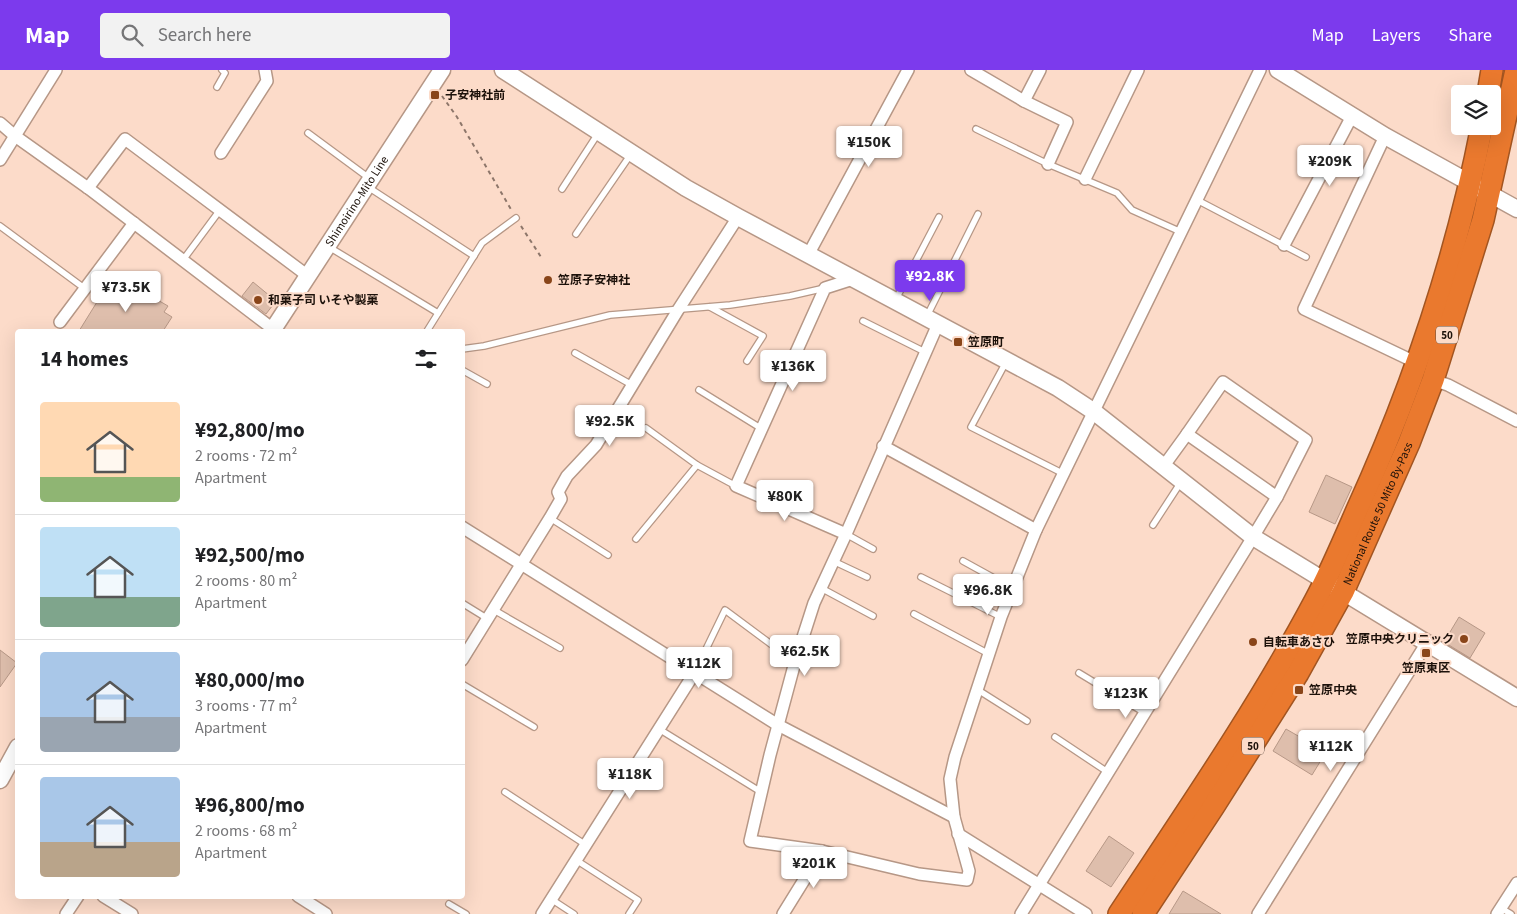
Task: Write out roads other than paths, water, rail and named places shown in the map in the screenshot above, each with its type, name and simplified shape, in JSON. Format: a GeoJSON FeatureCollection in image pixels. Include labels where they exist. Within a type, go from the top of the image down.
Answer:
{"type":"FeatureCollection","features":[{"type":"Feature","properties":{"kind":"highway"},"geometry":{"type":"LineString","coordinates":[[1490,85],[1492,70]]}},
{"type":"Feature","properties":{"kind":"highway","name":"National Route 50 Mito By-Pass"},"geometry":{"type":"LineString","coordinates":[[1143,914],[1298,673],[1334,587],[1380,458],[1417,364],[1448,267],[1480,188],[1516,70]]}},
{"type":"Feature","properties":{"kind":"highway","name":"National Route 50 Mito By-Pass"},"geometry":{"type":"LineString","coordinates":[[1120,914],[1281,662],[1334,587],[1409,444],[1433,380],[1483,220],[1480,188],[1482,135]]}},
{"type":"Feature","properties":{"kind":"street"},"geometry":{"type":"LineString","coordinates":[[0,160],[56,70]]}},
{"type":"Feature","properties":{"kind":"street"},"geometry":{"type":"LineString","coordinates":[[221,153],[266,82],[265,70]]}},
{"type":"Feature","properties":{"kind":"street"},"geometry":{"type":"LineString","coordinates":[[503,70],[686,188],[1058,388],[1093,411],[1253,537],[1517,698]]}},
{"type":"Feature","properties":{"kind":"street"},"geometry":{"type":"LineString","coordinates":[[808,255],[908,70]]}},
{"type":"Feature","properties":{"kind":"street"},"geometry":{"type":"LineString","coordinates":[[971,70],[1024,101],[1067,122],[1048,164]]}},
{"type":"Feature","properties":{"kind":"street"},"geometry":{"type":"LineString","coordinates":[[1024,101],[1040,70]]}},
{"type":"Feature","properties":{"kind":"street"},"geometry":{"type":"LineString","coordinates":[[1085,179],[1138,70]]}},
{"type":"Feature","properties":{"kind":"street"},"geometry":{"type":"LineString","coordinates":[[932,321],[926,353],[814,603],[795,662],[778,725],[750,841],[822,851],[919,874],[967,880],[969,870],[954,817],[950,779],[955,757],[1012,588],[1036,530],[1260,70]]}},
{"type":"Feature","properties":{"kind":"street"},"geometry":{"type":"LineString","coordinates":[[1278,70],[1385,136],[1517,209]]}},
{"type":"Feature","properties":{"kind":"street","name":"Shimoirino-Mito Line"},"geometry":{"type":"LineString","coordinates":[[273,329],[438,77]]}},
{"type":"Feature","properties":{"kind":"street"},"geometry":{"type":"LineString","coordinates":[[1284,245],[1352,116]]}},
{"type":"Feature","properties":{"kind":"street"},"geometry":{"type":"LineString","coordinates":[[0,123],[183,260],[271,329]]}},
{"type":"Feature","properties":{"kind":"street"},"geometry":{"type":"LineString","coordinates":[[1385,136],[1304,309],[1417,364]]}},
{"type":"Feature","properties":{"kind":"street"},"geometry":{"type":"LineString","coordinates":[[88,188],[125,139],[308,276]]}},
{"type":"Feature","properties":{"kind":"street"},"geometry":{"type":"LineString","coordinates":[[465,655],[550,518],[561,498],[558,492],[568,476],[596,445],[678,310],[738,217]]}},
{"type":"Feature","properties":{"kind":"street"},"geometry":{"type":"LineString","coordinates":[[60,322],[134,223]]}},
{"type":"Feature","properties":{"kind":"street"},"geometry":{"type":"LineString","coordinates":[[846,534],[736,486],[826,288],[854,279]]}},
{"type":"Feature","properties":{"kind":"street"},"geometry":{"type":"LineString","coordinates":[[1433,380],[1448,385],[1517,421]]}},
{"type":"Feature","properties":{"kind":"street"},"geometry":{"type":"LineString","coordinates":[[1021,914],[1253,537],[1277,497],[1306,440],[1223,382],[1163,467]]}},
{"type":"Feature","properties":{"kind":"street"},"geometry":{"type":"LineString","coordinates":[[1188,434],[1277,497]]}},
{"type":"Feature","properties":{"kind":"street"},"geometry":{"type":"LineString","coordinates":[[883,446],[1036,530]]}},
{"type":"Feature","properties":{"kind":"street"},"geometry":{"type":"LineString","coordinates":[[465,529],[778,725],[954,817]]}},
{"type":"Feature","properties":{"kind":"street"},"geometry":{"type":"LineString","coordinates":[[1258,914],[1426,644]]}},
{"type":"Feature","properties":{"kind":"street"},"geometry":{"type":"LineString","coordinates":[[542,914],[695,672]]}},
{"type":"Feature","properties":{"kind":"street"},"geometry":{"type":"LineString","coordinates":[[0,780],[15,752]]}},
{"type":"Feature","properties":{"kind":"street"},"geometry":{"type":"LineString","coordinates":[[958,834],[1086,914]]}},
{"type":"Feature","properties":{"kind":"street"},"geometry":{"type":"LineString","coordinates":[[783,914],[822,851]]}},
{"type":"Feature","properties":{"kind":"street"},"geometry":{"type":"LineString","coordinates":[[1503,912],[1517,882]]}},
{"type":"Feature","properties":{"kind":"street"},"geometry":{"type":"LineString","coordinates":[[66,914],[76,899]]}},
{"type":"Feature","properties":{"kind":"street"},"geometry":{"type":"LineString","coordinates":[[108,899],[132,914]]}},
{"type":"Feature","properties":{"kind":"street"},"geometry":{"type":"LineString","coordinates":[[313,905],[326,914]]}},
{"type":"Feature","properties":{"kind":"lane"},"geometry":{"type":"LineString","coordinates":[[216,87],[225,73],[222,70]]}},
{"type":"Feature","properties":{"kind":"lane"},"geometry":{"type":"LineString","coordinates":[[976,129],[1048,164],[1118,193],[1132,210],[1181,232]]}},
{"type":"Feature","properties":{"kind":"lane"},"geometry":{"type":"LineString","coordinates":[[562,189],[599,131]]}},
{"type":"Feature","properties":{"kind":"lane"},"geometry":{"type":"LineString","coordinates":[[308,133],[368,183],[474,256]]}},
{"type":"Feature","properties":{"kind":"lane"},"geometry":{"type":"LineString","coordinates":[[576,234],[632,152]]}},
{"type":"Feature","properties":{"kind":"lane"},"geometry":{"type":"LineString","coordinates":[[1197,200],[1306,257]]}},
{"type":"Feature","properties":{"kind":"lane"},"geometry":{"type":"LineString","coordinates":[[183,260],[220,210]]}},
{"type":"Feature","properties":{"kind":"lane"},"geometry":{"type":"LineString","coordinates":[[932,321],[978,214]]}},
{"type":"Feature","properties":{"kind":"lane"},"geometry":{"type":"LineString","coordinates":[[895,301],[939,217]]}},
{"type":"Feature","properties":{"kind":"lane"},"geometry":{"type":"LineString","coordinates":[[428,329],[482,243],[516,218]]}},
{"type":"Feature","properties":{"kind":"lane"},"geometry":{"type":"LineString","coordinates":[[0,226],[84,288]]}},
{"type":"Feature","properties":{"kind":"lane"},"geometry":{"type":"LineString","coordinates":[[328,245],[438,312]]}},
{"type":"Feature","properties":{"kind":"lane"},"geometry":{"type":"LineString","coordinates":[[465,349],[484,346],[610,315],[710,307],[790,296],[826,288]]}},
{"type":"Feature","properties":{"kind":"lane"},"geometry":{"type":"LineString","coordinates":[[710,307],[763,336],[747,361]]}},
{"type":"Feature","properties":{"kind":"lane"},"geometry":{"type":"LineString","coordinates":[[862,321],[926,353]]}},
{"type":"Feature","properties":{"kind":"lane"},"geometry":{"type":"LineString","coordinates":[[575,353],[632,385]]}},
{"type":"Feature","properties":{"kind":"lane"},"geometry":{"type":"LineString","coordinates":[[1006,360],[971,427],[1064,474]]}},
{"type":"Feature","properties":{"kind":"lane"},"geometry":{"type":"LineString","coordinates":[[465,372],[487,384]]}},
{"type":"Feature","properties":{"kind":"lane"},"geometry":{"type":"LineString","coordinates":[[699,390],[762,429]]}},
{"type":"Feature","properties":{"kind":"lane"},"geometry":{"type":"LineString","coordinates":[[646,428],[698,465],[736,486]]}},
{"type":"Feature","properties":{"kind":"lane"},"geometry":{"type":"LineString","coordinates":[[636,539],[698,465]]}},
{"type":"Feature","properties":{"kind":"lane"},"geometry":{"type":"LineString","coordinates":[[1154,524],[1181,482]]}},
{"type":"Feature","properties":{"kind":"lane"},"geometry":{"type":"LineString","coordinates":[[550,518],[608,555]]}},
{"type":"Feature","properties":{"kind":"lane"},"geometry":{"type":"LineString","coordinates":[[846,534],[873,548]]}},
{"type":"Feature","properties":{"kind":"lane"},"geometry":{"type":"LineString","coordinates":[[833,561],[867,577]]}},
{"type":"Feature","properties":{"kind":"lane"},"geometry":{"type":"LineString","coordinates":[[963,561],[1012,588]]}},
{"type":"Feature","properties":{"kind":"lane"},"geometry":{"type":"LineString","coordinates":[[921,577],[1002,617]]}},
{"type":"Feature","properties":{"kind":"lane"},"geometry":{"type":"LineString","coordinates":[[821,588],[873,616]]}},
{"type":"Feature","properties":{"kind":"lane"},"geometry":{"type":"LineString","coordinates":[[465,604],[491,614],[560,648]]}},
{"type":"Feature","properties":{"kind":"lane"},"geometry":{"type":"LineString","coordinates":[[695,672],[725,610],[795,662]]}},
{"type":"Feature","properties":{"kind":"lane"},"geometry":{"type":"LineString","coordinates":[[914,614],[990,654]]}},
{"type":"Feature","properties":{"kind":"lane"},"geometry":{"type":"LineString","coordinates":[[1079,673],[1145,713]]}},
{"type":"Feature","properties":{"kind":"lane"},"geometry":{"type":"LineString","coordinates":[[465,686],[534,728]]}},
{"type":"Feature","properties":{"kind":"lane"},"geometry":{"type":"LineString","coordinates":[[978,690],[1027,721]]}},
{"type":"Feature","properties":{"kind":"lane"},"geometry":{"type":"LineString","coordinates":[[659,729],[761,792]]}},
{"type":"Feature","properties":{"kind":"lane"},"geometry":{"type":"LineString","coordinates":[[1055,737],[1108,772]]}},
{"type":"Feature","properties":{"kind":"lane"},"geometry":{"type":"LineString","coordinates":[[505,792],[586,845]]}},
{"type":"Feature","properties":{"kind":"lane"},"geometry":{"type":"LineString","coordinates":[[576,860],[638,900],[629,914]]}},
{"type":"Feature","properties":{"kind":"lane"},"geometry":{"type":"LineString","coordinates":[[551,899],[574,914]]}},
{"type":"Feature","properties":{"kind":"lane"},"geometry":{"type":"LineString","coordinates":[[449,904],[466,914]]}},
{"type":"Feature","properties":{"kind":"place","name":"子安神社前"},"geometry":{"type":"Point","coordinates":[435,95]}},
{"type":"Feature","properties":{"kind":"place","name":"笠原子安神社"},"geometry":{"type":"Point","coordinates":[548,280]}},
{"type":"Feature","properties":{"kind":"place","name":"和菓子司 いそや製菓"},"geometry":{"type":"Point","coordinates":[258,300]}},
{"type":"Feature","properties":{"kind":"place","name":"笠原町"},"geometry":{"type":"Point","coordinates":[958,342]}},
{"type":"Feature","properties":{"kind":"place","name":"笠原中央クリニック"},"geometry":{"type":"Point","coordinates":[1464,639]}},
{"type":"Feature","properties":{"kind":"place","name":"自転車あさひ"},"geometry":{"type":"Point","coordinates":[1253,642]}},
{"type":"Feature","properties":{"kind":"place","name":"笠原東区"},"geometry":{"type":"Point","coordinates":[1426,653]}},
{"type":"Feature","properties":{"kind":"place","name":"笠原中央"},"geometry":{"type":"Point","coordinates":[1299,690]}}]}
